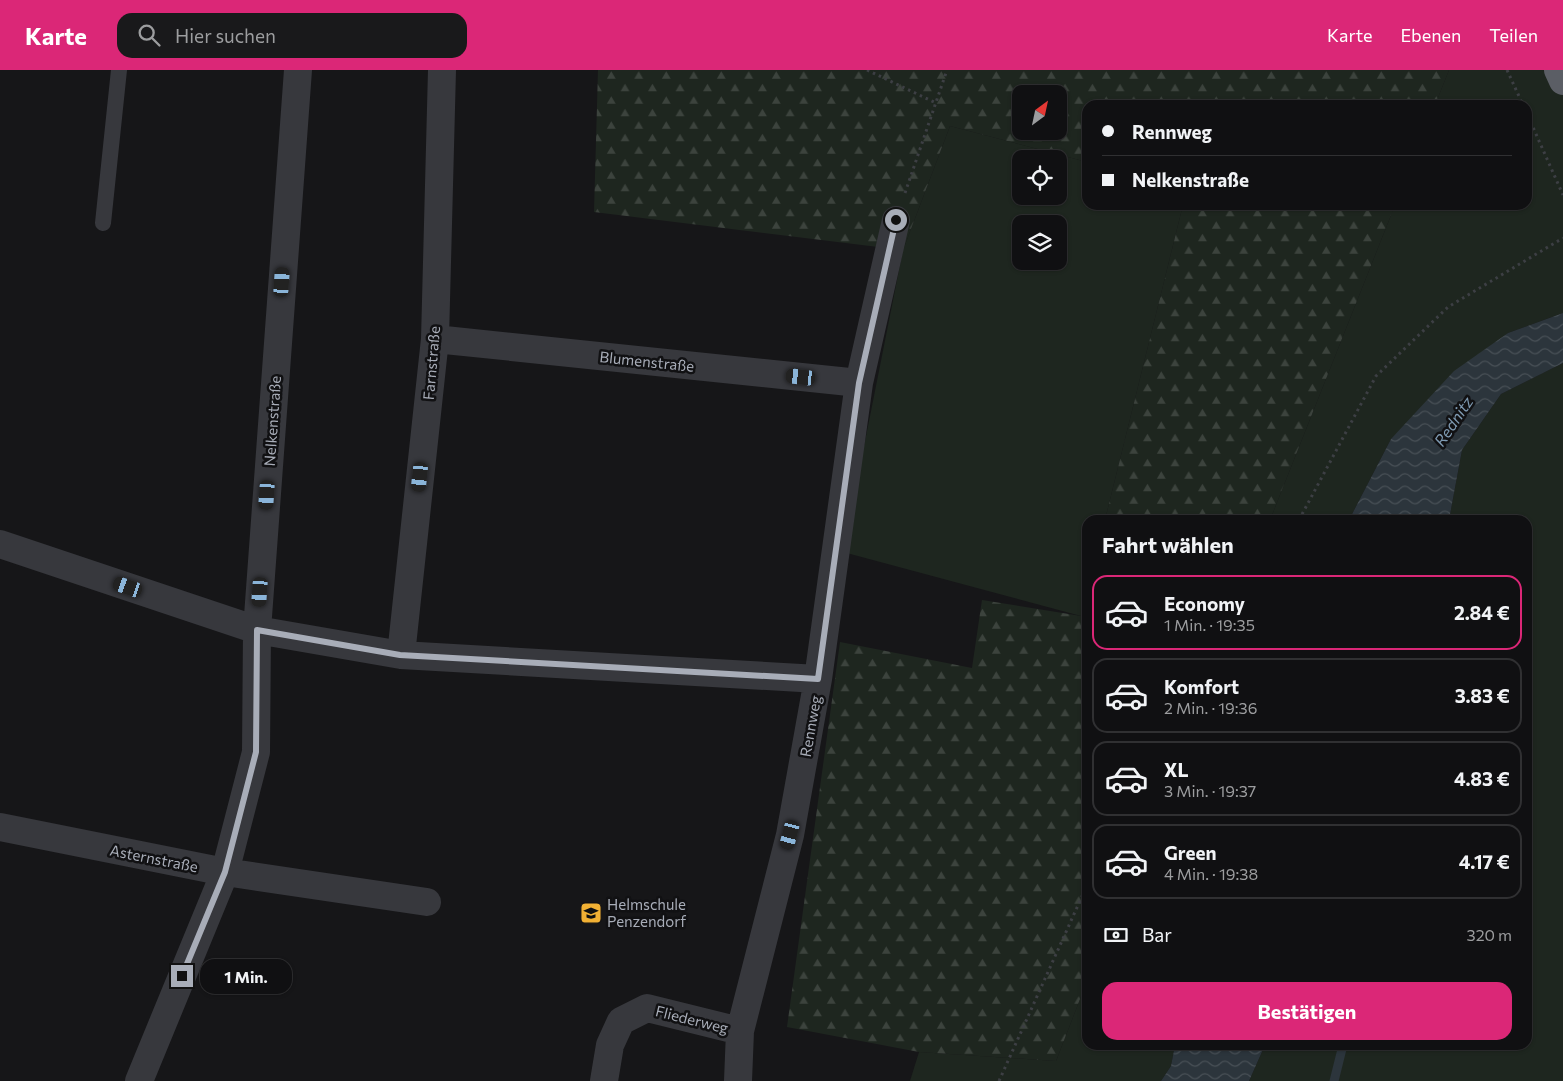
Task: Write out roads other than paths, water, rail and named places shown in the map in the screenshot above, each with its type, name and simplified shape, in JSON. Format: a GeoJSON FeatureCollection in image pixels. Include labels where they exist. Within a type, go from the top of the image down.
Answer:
{"type":"FeatureCollection","features":[{"type":"Feature","properties":{"kind":"highway"},"geometry":{"type":"LineString","coordinates":[[1558,70],[1563,81]]}},
{"type":"Feature","properties":{"kind":"street","name":"Nelkenstraße"},"geometry":{"type":"LineString","coordinates":[[139,1081],[225,872],[256,752],[257,630],[298,70]]}},
{"type":"Feature","properties":{"kind":"street","name":"Farnstraße"},"geometry":{"type":"LineString","coordinates":[[400,655],[435,339],[442,70]]}},
{"type":"Feature","properties":{"kind":"street","name":"Rennweg"},"geometry":{"type":"LineString","coordinates":[[738,1081],[740,1031],[790,835],[818,679],[859,383],[896,220]]}},
{"type":"Feature","properties":{"kind":"street","name":"Blumenstraße"},"geometry":{"type":"LineString","coordinates":[[435,339],[859,383]]}},
{"type":"Feature","properties":{"kind":"street"},"geometry":{"type":"LineString","coordinates":[[0,544],[257,630],[400,655],[818,679]]}},
{"type":"Feature","properties":{"kind":"street","name":"Asternstraße"},"geometry":{"type":"LineString","coordinates":[[0,827],[225,872],[427,902]]}},
{"type":"Feature","properties":{"kind":"street","name":"Fliederweg"},"geometry":{"type":"LineString","coordinates":[[604,1081],[610,1046],[621,1021],[647,1008],[740,1031]]}},
{"type":"Feature","properties":{"kind":"lane"},"geometry":{"type":"LineString","coordinates":[[103,223],[119,70]]}},
{"type":"Feature","properties":{"kind":"water","name":"Rednitz"},"geometry":{"type":"Polygon","coordinates":[[[1563,313],[1563,363],[1501,394],[1462,450],[1450,515],[1352,515],[1391,439],[1454,371],[1508,333],[1563,313]]]}},
{"type":"Feature","properties":{"kind":"water"},"geometry":{"type":"Polygon","coordinates":[[[1174,1050],[1263,1050],[1249,1081],[1161,1081],[1171,1066],[1174,1050]]]}},
{"type":"Feature","properties":{"kind":"waterway"},"geometry":{"type":"LineString","coordinates":[[1334,1081],[1342,1050]]}},
{"type":"Feature","properties":{"kind":"place","name":"Helmschule Penzendorf"},"geometry":{"type":"Point","coordinates":[591,913]}}]}
